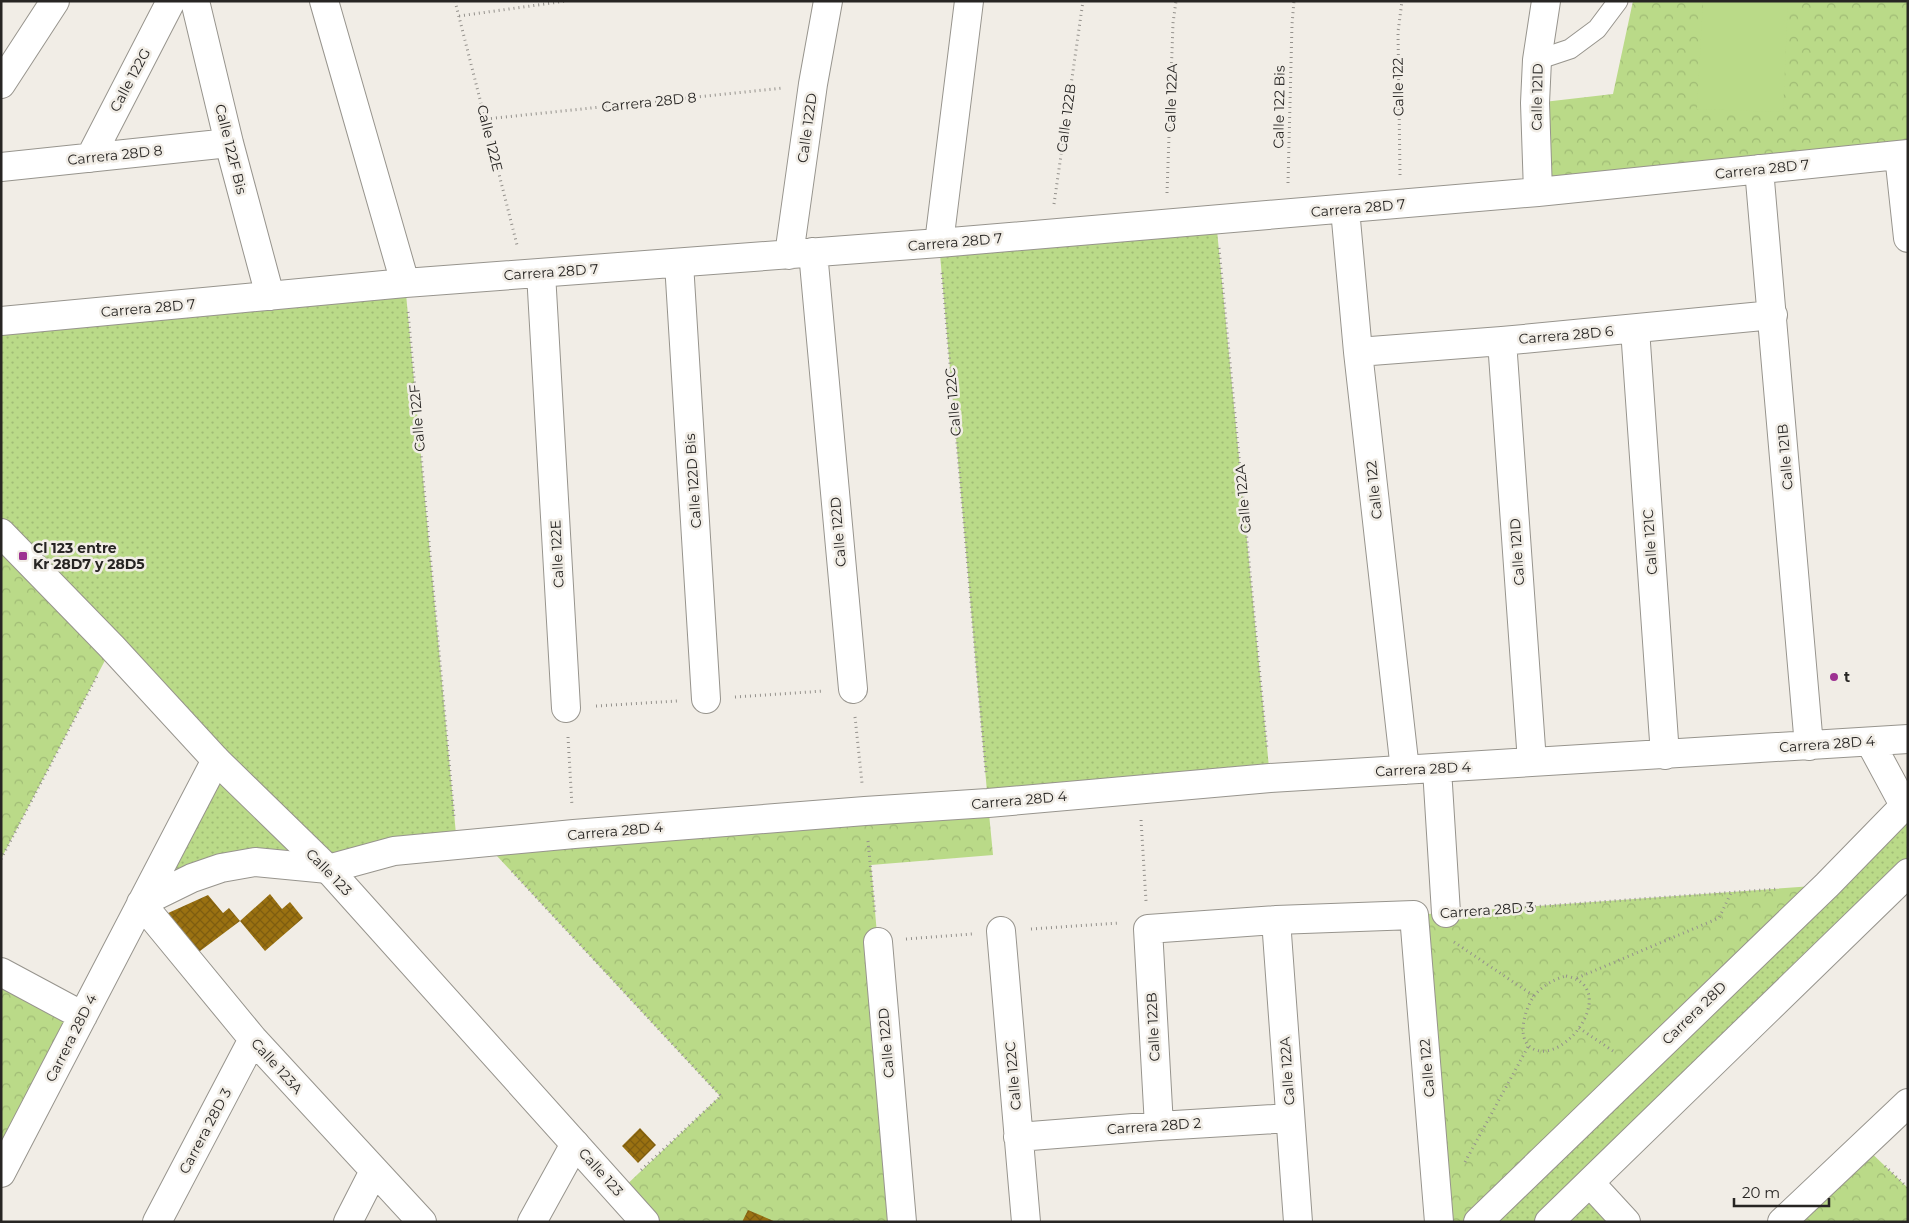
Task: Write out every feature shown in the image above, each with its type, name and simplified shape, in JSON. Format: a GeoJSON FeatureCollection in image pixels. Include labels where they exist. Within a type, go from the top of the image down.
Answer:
{"type":"FeatureCollection","features":[{"type":"Feature","properties":{"kind":"street"},"geometry":{"type":"LineString","coordinates":[[1,84],[55,1]]}},
{"type":"Feature","properties":{"kind":"street","name":"Calle 122G"},"geometry":{"type":"LineString","coordinates":[[90,158],[171,1]]}},
{"type":"Feature","properties":{"kind":"street","name":"Calle 122F Bis"},"geometry":{"type":"LineString","coordinates":[[195,1],[229,143],[270,296]]}},
{"type":"Feature","properties":{"kind":"street"},"geometry":{"type":"LineString","coordinates":[[324,1],[405,283]]}},
{"type":"Feature","properties":{"kind":"street","name":"Calle 122D"},"geometry":{"type":"LineString","coordinates":[[828,1],[813,84],[801,253],[852,689]]}},
{"type":"Feature","properties":{"kind":"street"},"geometry":{"type":"LineString","coordinates":[[939,243],[969,1]]}},
{"type":"Feature","properties":{"kind":"street","name":"Calle 121D"},"geometry":{"type":"LineString","coordinates":[[1538,192],[1535,103],[1538,60],[1546,1]]}},
{"type":"Feature","properties":{"kind":"street","name":"Carrera 28D 8"},"geometry":{"type":"LineString","coordinates":[[1,167],[229,143]]}},
{"type":"Feature","properties":{"kind":"street"},"geometry":{"type":"LineString","coordinates":[[1904,154],[1908,238]]}},
{"type":"Feature","properties":{"kind":"street","name":"Carrera 28D 7"},"geometry":{"type":"LineString","coordinates":[[12,320],[405,283],[939,243],[1345,209],[1538,192],[1904,154]]}},
{"type":"Feature","properties":{"kind":"street","name":"Calle 121B"},"geometry":{"type":"LineString","coordinates":[[1759,169],[1809,746]]}},
{"type":"Feature","properties":{"kind":"street","name":"Calle 122"},"geometry":{"type":"LineString","coordinates":[[1345,209],[1358,352],[1405,770]]}},
{"type":"Feature","properties":{"kind":"street","name":"Calle 122D Bis"},"geometry":{"type":"LineString","coordinates":[[679,263],[706,699]]}},
{"type":"Feature","properties":{"kind":"street","name":"Calle 122E"},"geometry":{"type":"LineString","coordinates":[[533,274],[566,708]]}},
{"type":"Feature","properties":{"kind":"street"},"geometry":{"type":"LineString","coordinates":[[1,300],[12,320]]}},
{"type":"Feature","properties":{"kind":"street","name":"Carrera 28D 6"},"geometry":{"type":"LineString","coordinates":[[1358,352],[1502,341],[1773,315]]}},
{"type":"Feature","properties":{"kind":"street","name":"Calle 121C"},"geometry":{"type":"LineString","coordinates":[[1635,329],[1665,755]]}},
{"type":"Feature","properties":{"kind":"street","name":"Calle 121D"},"geometry":{"type":"LineString","coordinates":[[1502,341],[1532,762]]}},
{"type":"Feature","properties":{"kind":"street","name":"Calle 123"},"geometry":{"type":"LineString","coordinates":[[1,533],[112,647],[216,760],[328,869],[645,1222]]}},
{"type":"Feature","properties":{"kind":"street","name":"Carrera 28D 4"},"geometry":{"type":"LineString","coordinates":[[141,903],[192,878],[221,868],[255,862],[328,869],[394,851],[574,834],[988,803],[1270,778],[1908,739]]}},
{"type":"Feature","properties":{"kind":"street"},"geometry":{"type":"LineString","coordinates":[[1870,742],[1906,804]]}},
{"type":"Feature","properties":{"kind":"street","name":"Carrera 28D 4"},"geometry":{"type":"LineString","coordinates":[[1,1173],[216,760]]}},
{"type":"Feature","properties":{"kind":"street"},"geometry":{"type":"LineString","coordinates":[[1437,768],[1446,913]]}},
{"type":"Feature","properties":{"kind":"street","name":"Carrera 28D"},"geometry":{"type":"LineString","coordinates":[[1478,1222],[1827,885],[1906,804]]}},
{"type":"Feature","properties":{"kind":"street"},"geometry":{"type":"LineString","coordinates":[[1549,1222],[1904,884]]}},
{"type":"Feature","properties":{"kind":"street","name":"Calle 123A"},"geometry":{"type":"LineString","coordinates":[[141,903],[253,1039],[422,1222]]}},
{"type":"Feature","properties":{"kind":"street"},"geometry":{"type":"LineString","coordinates":[[1276,920],[1414,915]]}},
{"type":"Feature","properties":{"kind":"street","name":"Calle 122"},"geometry":{"type":"LineString","coordinates":[[1414,915],[1439,1222]]}},
{"type":"Feature","properties":{"kind":"street","name":"Calle 122B"},"geometry":{"type":"LineString","coordinates":[[1159,1126],[1148,929],[1276,920]]}},
{"type":"Feature","properties":{"kind":"street","name":"Calle 122A"},"geometry":{"type":"LineString","coordinates":[[1276,920],[1298,1222]]}},
{"type":"Feature","properties":{"kind":"street","name":"Calle 122C"},"geometry":{"type":"LineString","coordinates":[[1001,931],[1026,1222]]}},
{"type":"Feature","properties":{"kind":"street","name":"Calle 122D"},"geometry":{"type":"LineString","coordinates":[[878,942],[902,1222]]}},
{"type":"Feature","properties":{"kind":"street"},"geometry":{"type":"LineString","coordinates":[[1,972],[83,1016]]}},
{"type":"Feature","properties":{"kind":"street","name":"Carrera 28D 3"},"geometry":{"type":"LineString","coordinates":[[157,1222],[253,1039]]}},
{"type":"Feature","properties":{"kind":"street"},"geometry":{"type":"LineString","coordinates":[[1782,1222],[1908,1102]]}},
{"type":"Feature","properties":{"kind":"street","name":"Carrera 28D 2"},"geometry":{"type":"LineString","coordinates":[[1018,1137],[1290,1118]]}},
{"type":"Feature","properties":{"kind":"street"},"geometry":{"type":"LineString","coordinates":[[532,1222],[575,1144]]}},
{"type":"Feature","properties":{"kind":"street"},"geometry":{"type":"LineString","coordinates":[[348,1222],[374,1171]]}},
{"type":"Feature","properties":{"kind":"street"},"geometry":{"type":"LineString","coordinates":[[1590,1183],[1626,1222]]}},
{"type":"Feature","properties":{"kind":"lane"},"geometry":{"type":"LineString","coordinates":[[1538,60],[1570,49],[1597,29],[1618,1]]}},
{"type":"Feature","properties":{"kind":"path","name":"Calle 122E"},"geometry":{"type":"LineString","coordinates":[[455,1],[486,119],[533,274]]}},
{"type":"Feature","properties":{"kind":"path"},"geometry":{"type":"LineString","coordinates":[[459,16],[566,1]]}},
{"type":"Feature","properties":{"kind":"path","name":"Calle 122B"},"geometry":{"type":"LineString","coordinates":[[1050,234],[1083,1]]}},
{"type":"Feature","properties":{"kind":"path","name":"Calle 122A"},"geometry":{"type":"LineString","coordinates":[[1166,224],[1173,23],[1176,1]]}},
{"type":"Feature","properties":{"kind":"path","name":"Calle 122 Bis"},"geometry":{"type":"LineString","coordinates":[[1287,214],[1294,1]]}},
{"type":"Feature","properties":{"kind":"path","name":"Calle 122"},"geometry":{"type":"LineString","coordinates":[[1400,204],[1398,32],[1402,1]]}},
{"type":"Feature","properties":{"kind":"path","name":"Carrera 28D 8"},"geometry":{"type":"LineString","coordinates":[[486,119],[813,84]]}},
{"type":"Feature","properties":{"kind":"path","name":"Calle 122A"},"geometry":{"type":"LineString","coordinates":[[1216,220],[1270,778]]}},
{"type":"Feature","properties":{"kind":"path","name":"Calle 122C"},"geometry":{"type":"LineString","coordinates":[[939,243],[988,803]]}},
{"type":"Feature","properties":{"kind":"path","name":"Calle 122F"},"geometry":{"type":"LineString","coordinates":[[405,283],[457,844]]}},
{"type":"Feature","properties":{"kind":"path"},"geometry":{"type":"LineString","coordinates":[[1,859],[112,647]]}},
{"type":"Feature","properties":{"kind":"path"},"geometry":{"type":"LineString","coordinates":[[852,689],[864,811]]}},
{"type":"Feature","properties":{"kind":"path"},"geometry":{"type":"LineString","coordinates":[[566,708],[574,834]]}},
{"type":"Feature","properties":{"kind":"path"},"geometry":{"type":"LineString","coordinates":[[1139,790],[1146,902]]}},
{"type":"Feature","properties":{"kind":"path"},"geometry":{"type":"LineString","coordinates":[[484,842],[720,1096],[619,1192]]}},
{"type":"Feature","properties":{"kind":"path"},"geometry":{"type":"LineString","coordinates":[[871,865],[878,942]]}},
{"type":"Feature","properties":{"kind":"path","name":"Carrera 28D 3"},"geometry":{"type":"LineString","coordinates":[[1446,913],[1779,889]]}},
{"type":"Feature","properties":{"kind":"path"},"geometry":{"type":"LineString","coordinates":[[1577,978],[1720,918],[1732,892]]}},
{"type":"Feature","properties":{"kind":"path"},"geometry":{"type":"LineString","coordinates":[[1414,915],[1534,996]]}},
{"type":"Feature","properties":{"kind":"path"},"geometry":{"type":"LineString","coordinates":[[1566,976],[1577,978],[1586,986],[1590,997],[1588,1008],[1579,1028],[1564,1044],[1545,1051],[1536,1050],[1529,1045],[1523,1036],[1523,1026],[1527,1011],[1534,996],[1556,979],[1566,976]]}},
{"type":"Feature","properties":{"kind":"path"},"geometry":{"type":"LineString","coordinates":[[1579,1028],[1638,1068]]}},
{"type":"Feature","properties":{"kind":"path"},"geometry":{"type":"LineString","coordinates":[[1462,1167],[1529,1045]]}},
{"type":"Feature","properties":{"kind":"green space"},"geometry":{"type":"Polygon","coordinates":[[[1633,1],[1908,1],[1908,154],[1538,192],[1535,103],[1613,94],[1633,1]]]}},
{"type":"Feature","properties":{"kind":"green space"},"geometry":{"type":"Polygon","coordinates":[[[1703,1],[1788,1],[1783,112],[1697,109],[1703,1]]]}},
{"type":"Feature","properties":{"kind":"green space"},"geometry":{"type":"Polygon","coordinates":[[[1216,220],[1270,778],[988,803],[939,243],[1216,220]]]}},
{"type":"Feature","properties":{"kind":"green space"},"geometry":{"type":"Polygon","coordinates":[[[405,283],[457,845],[255,862],[141,903],[216,760],[1,533],[1,321],[405,283]]]}},
{"type":"Feature","properties":{"kind":"green space"},"geometry":{"type":"Polygon","coordinates":[[[1,533],[112,647],[1,859],[1,533]]]}},
{"type":"Feature","properties":{"kind":"green space"},"geometry":{"type":"Polygon","coordinates":[[[1908,802],[1908,873],[1590,1182],[1626,1222],[1478,1222],[1908,802]]]}},
{"type":"Feature","properties":{"kind":"green space"},"geometry":{"type":"Polygon","coordinates":[[[988,803],[993,855],[871,865],[902,1222],[645,1222],[619,1192],[720,1096],[484,842],[988,803]]]}},
{"type":"Feature","properties":{"kind":"green space"},"geometry":{"type":"Polygon","coordinates":[[[1827,885],[1478,1222],[1439,1222],[1414,915],[1827,885]]]}},
{"type":"Feature","properties":{"kind":"green space"},"geometry":{"type":"Polygon","coordinates":[[[1,972],[83,1016],[1,1173],[1,972]]]}},
{"type":"Feature","properties":{"kind":"green space"},"geometry":{"type":"Polygon","coordinates":[[[1863,1145],[1908,1188],[1908,1222],[1782,1222],[1863,1145]]]}},
{"type":"Feature","properties":{"kind":"building"},"geometry":{"type":"Polygon","coordinates":[[[270,894],[282,909],[290,902],[303,918],[265,951],[240,921],[270,894]]]}},
{"type":"Feature","properties":{"kind":"building"},"geometry":{"type":"Polygon","coordinates":[[[208,895],[223,913],[229,908],[240,921],[196,954],[166,914],[208,895]]]}},
{"type":"Feature","properties":{"kind":"building"},"geometry":{"type":"Polygon","coordinates":[[[640,1128],[656,1145],[638,1163],[622,1146],[640,1128]]]}},
{"type":"Feature","properties":{"kind":"building"},"geometry":{"type":"Polygon","coordinates":[[[748,1210],[776,1222],[742,1222],[748,1210]]]}},
{"type":"Feature","properties":{"kind":"place","name":"Cl 123 entre Kr 28D7 y 28D5"},"geometry":{"type":"Point","coordinates":[23,556]}},
{"type":"Feature","properties":{"kind":"place","name":"t"},"geometry":{"type":"Point","coordinates":[1834,677]}}]}
